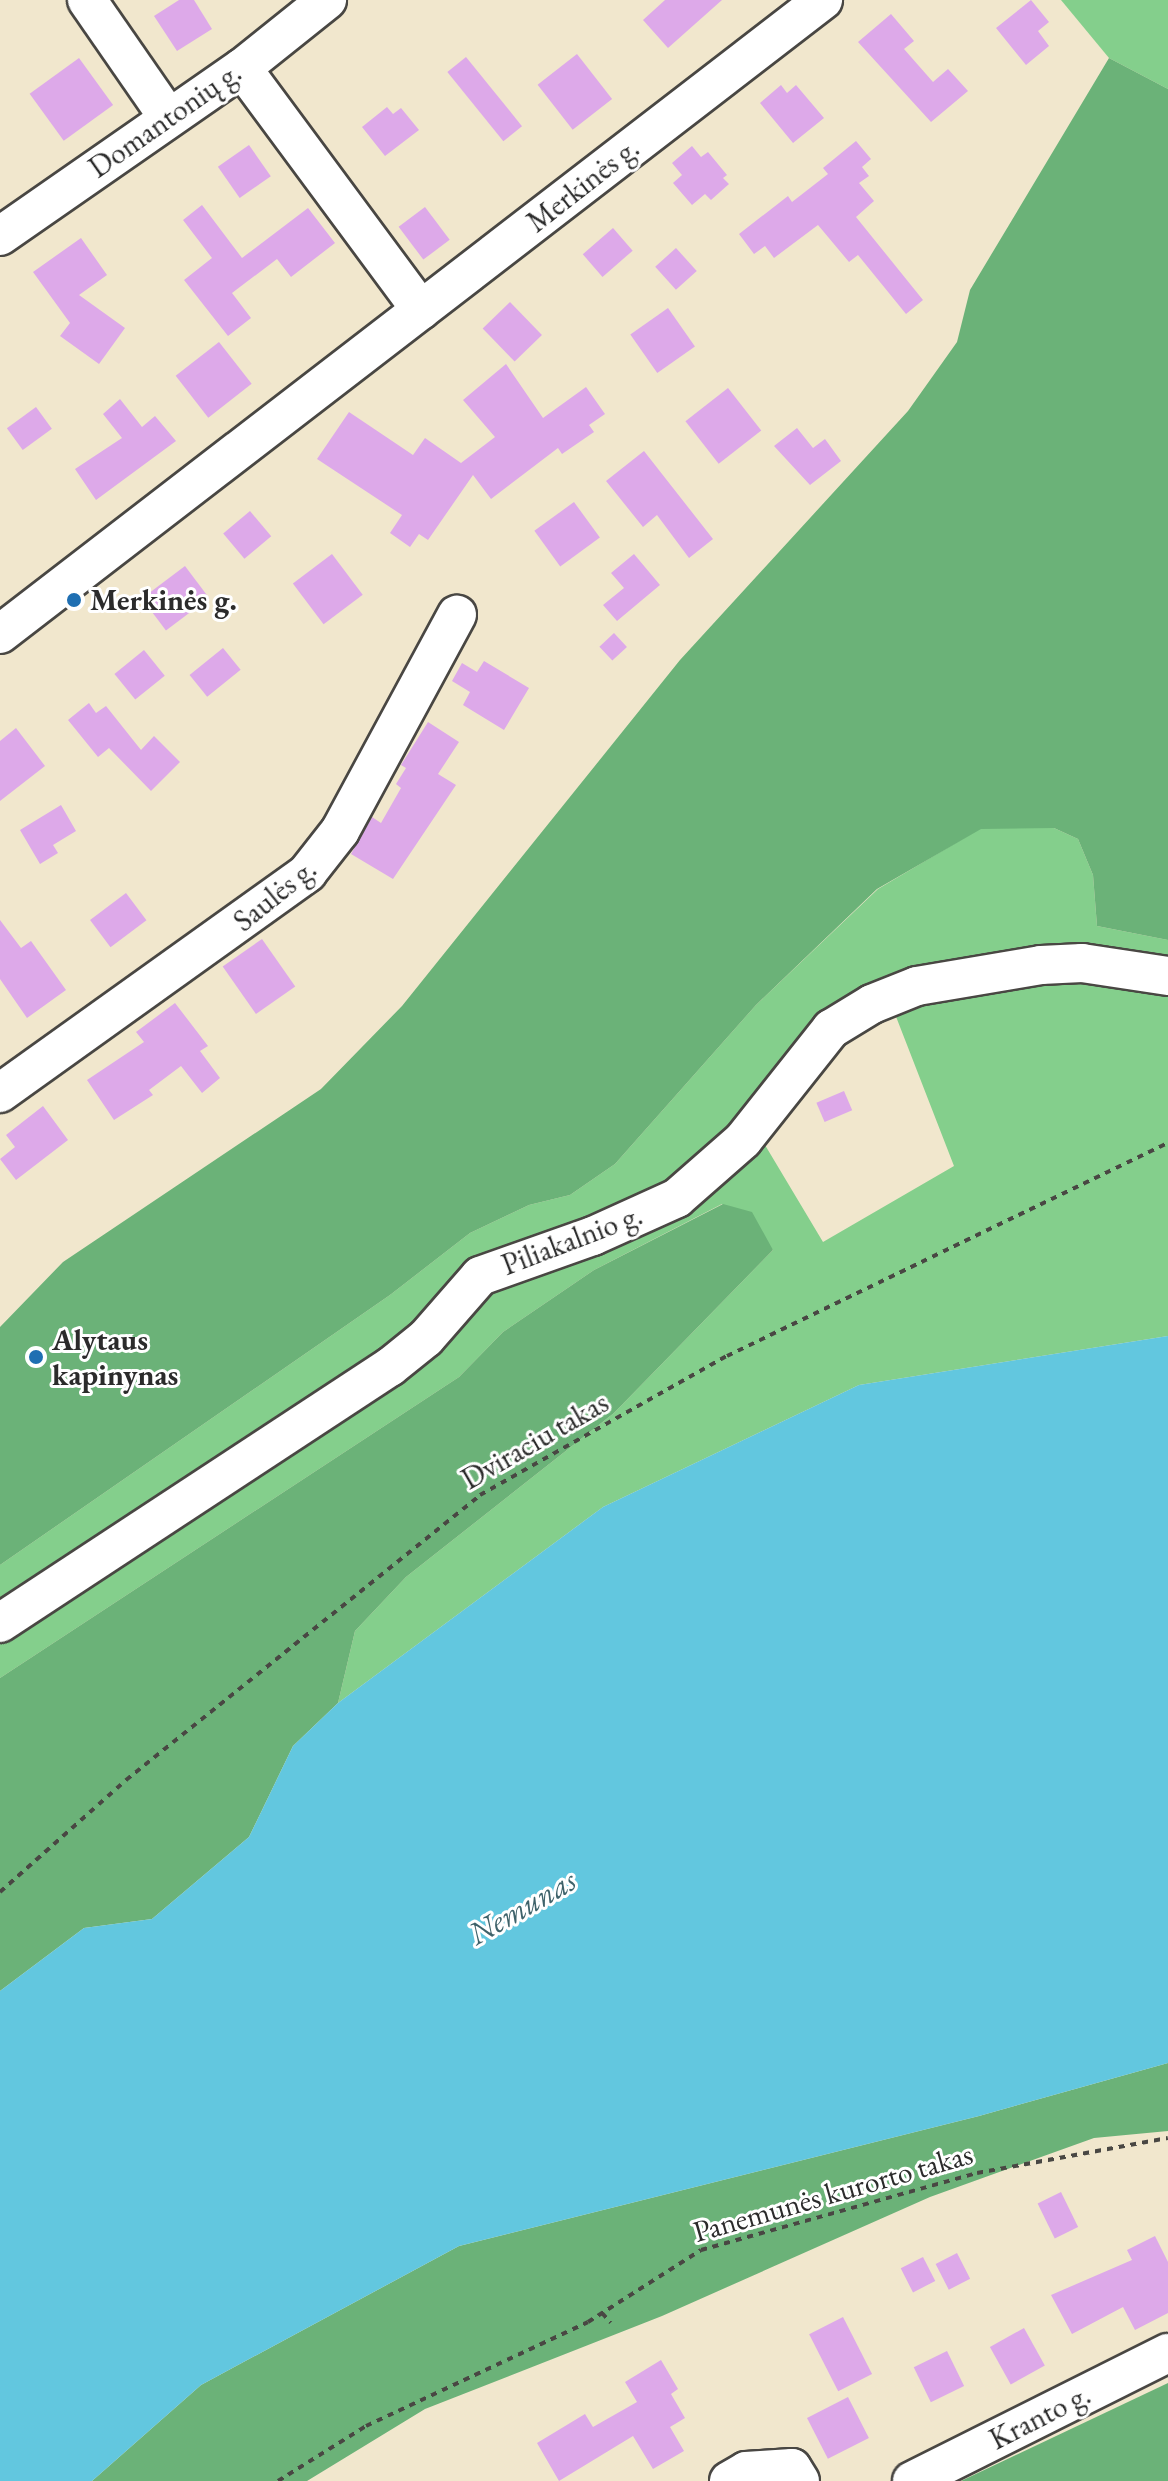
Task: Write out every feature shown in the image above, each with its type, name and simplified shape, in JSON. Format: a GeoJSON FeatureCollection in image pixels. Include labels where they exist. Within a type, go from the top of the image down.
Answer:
{"type":"FeatureCollection","features":[{"type":"Feature","properties":{"kind":"street"},"geometry":{"type":"LineString","coordinates":[[87,0],[168,117]]}},
{"type":"Feature","properties":{"kind":"street","name":"Domantonių g."},"geometry":{"type":"LineString","coordinates":[[0,236],[242,68],[327,0]]}},
{"type":"Feature","properties":{"kind":"street","name":"Merkinės g."},"geometry":{"type":"LineString","coordinates":[[0,634],[823,0]]}},
{"type":"Feature","properties":{"kind":"street"},"geometry":{"type":"LineString","coordinates":[[242,68],[421,310]]}},
{"type":"Feature","properties":{"kind":"street","name":"Saulės g."},"geometry":{"type":"LineString","coordinates":[[0,1093],[307,873],[340,831],[457,615]]}},
{"type":"Feature","properties":{"kind":"street","name":"Piliakalnio g."},"geometry":{"type":"LineString","coordinates":[[0,1623],[390,1367],[426,1338],[480,1276],[593,1236],[677,1198],[743,1140],[831,1029],[872,1004],[917,986],[1041,965],[1082,963],[1168,976]]}},
{"type":"Feature","properties":{"kind":"street","name":"Kranto g."},"geometry":{"type":"LineString","coordinates":[[912,2481],[1168,2353]]}},
{"type":"Feature","properties":{"kind":"street"},"geometry":{"type":"LineString","coordinates":[[729,2481],[746,2471],[792,2468],[800,2481]]}},
{"type":"Feature","properties":{"kind":"path","name":"Dviraciu takas"},"geometry":{"type":"LineString","coordinates":[[0,1892],[126,1780],[480,1495],[727,1356],[1168,1143]]}},
{"type":"Feature","properties":{"kind":"path","name":"Panemunės kurorto takas"},"geometry":{"type":"LineString","coordinates":[[278,2481],[366,2426],[602,2312],[701,2250],[977,2173],[1168,2138]]}},
{"type":"Feature","properties":{"kind":"path"},"geometry":{"type":"LineString","coordinates":[[602,2312],[611,2323]]}},
{"type":"Feature","properties":{"kind":"green space"},"geometry":{"type":"Polygon","coordinates":[[[1061,0],[1168,0],[1168,89],[1109,58],[1061,0]]]}},
{"type":"Feature","properties":{"kind":"green space"},"geometry":{"type":"Polygon","coordinates":[[[1109,58],[1168,89],[1168,940],[1097,926],[1093,875],[1078,839],[1054,828],[981,829],[877,889],[756,1005],[615,1164],[570,1195],[529,1205],[470,1233],[390,1295],[0,1565],[0,1327],[63,1262],[321,1089],[402,1006],[680,660],[908,411],[957,342],[970,290],[1109,58]]]}},
{"type":"Feature","properties":{"kind":"green space"},"geometry":{"type":"Polygon","coordinates":[[[981,828],[1054,828],[1078,839],[1093,875],[1097,926],[1168,940],[1168,1336],[859,1385],[603,1507],[338,1703],[355,1631],[406,1577],[614,1413],[773,1250],[722,1204],[594,1270],[503,1332],[459,1377],[0,1678],[0,1565],[390,1295],[470,1233],[529,1205],[570,1195],[615,1164],[756,1005],[878,889],[981,828]],[[895,1014],[822,1057],[762,1140],[823,1242],[954,1166],[895,1014]]]}},
{"type":"Feature","properties":{"kind":"green space"},"geometry":{"type":"Polygon","coordinates":[[[723,1204],[752,1212],[773,1250],[614,1413],[406,1577],[355,1631],[338,1703],[293,1746],[249,1837],[152,1919],[84,1928],[0,1991],[0,1678],[459,1377],[503,1332],[594,1270],[723,1204]]]}},
{"type":"Feature","properties":{"kind":"green space"},"geometry":{"type":"Polygon","coordinates":[[[1168,2063],[1168,2131],[1094,2138],[930,2197],[662,2316],[425,2409],[307,2481],[92,2481],[201,2385],[459,2246],[979,2116],[1168,2063]]]}},
{"type":"Feature","properties":{"kind":"green space"},"geometry":{"type":"Polygon","coordinates":[[[1168,2383],[1168,2481],[961,2481],[1168,2383]]]}},
{"type":"Feature","properties":{"kind":"water","name":"Nemunas"},"geometry":{"type":"Polygon","coordinates":[[[1168,1336],[1168,2063],[979,2116],[459,2246],[201,2385],[92,2481],[0,2481],[0,1991],[84,1928],[152,1919],[249,1837],[293,1746],[338,1703],[603,1507],[859,1385],[1168,1336]]]}},
{"type":"Feature","properties":{"kind":"building"},"geometry":{"type":"Polygon","coordinates":[[[179,0],[194,0],[212,29],[177,51],[154,16],[179,0]]]}},
{"type":"Feature","properties":{"kind":"building"},"geometry":{"type":"Polygon","coordinates":[[[665,0],[722,0],[668,48],[643,20],[665,0]]]}},
{"type":"Feature","properties":{"kind":"building"},"geometry":{"type":"Polygon","coordinates":[[[1031,0],[1049,22],[1038,31],[1049,46],[1026,65],[996,28],[1031,0]]]}},
{"type":"Feature","properties":{"kind":"building"},"geometry":{"type":"Polygon","coordinates":[[[891,14],[914,41],[904,49],[933,82],[948,69],[968,91],[931,122],[858,42],[891,14]]]}},
{"type":"Feature","properties":{"kind":"building"},"geometry":{"type":"Polygon","coordinates":[[[577,54],[612,99],[573,130],[538,85],[577,54]]]}},
{"type":"Feature","properties":{"kind":"building"},"geometry":{"type":"Polygon","coordinates":[[[466,57],[522,126],[503,141],[447,72],[466,57]]]}},
{"type":"Feature","properties":{"kind":"building"},"geometry":{"type":"Polygon","coordinates":[[[79,58],[113,105],[64,141],[30,94],[79,58]]]}},
{"type":"Feature","properties":{"kind":"building"},"geometry":{"type":"Polygon","coordinates":[[[781,85],[787,93],[796,85],[824,118],[793,143],[760,103],[781,85]]]}},
{"type":"Feature","properties":{"kind":"building"},"geometry":{"type":"Polygon","coordinates":[[[387,107],[393,114],[401,108],[419,130],[385,156],[362,127],[387,107]]]}},
{"type":"Feature","properties":{"kind":"building"},"geometry":{"type":"Polygon","coordinates":[[[856,141],[871,159],[862,167],[869,176],[859,183],[874,201],[856,217],[923,300],[906,314],[858,255],[849,262],[818,225],[774,258],[765,246],[754,254],[739,234],[788,196],[792,202],[828,174],[823,168],[856,141]]]}},
{"type":"Feature","properties":{"kind":"building"},"geometry":{"type":"Polygon","coordinates":[[[249,145],[271,176],[240,198],[218,167],[249,145]]]}},
{"type":"Feature","properties":{"kind":"building"},"geometry":{"type":"Polygon","coordinates":[[[692,146],[701,157],[708,152],[727,175],[723,178],[729,184],[711,200],[705,194],[692,205],[673,183],[682,175],[672,163],[692,146]]]}},
{"type":"Feature","properties":{"kind":"building"},"geometry":{"type":"Polygon","coordinates":[[[202,205],[242,258],[308,208],[335,243],[291,277],[277,259],[232,293],[251,318],[228,336],[184,280],[212,258],[183,220],[202,205]]]}},
{"type":"Feature","properties":{"kind":"building"},"geometry":{"type":"Polygon","coordinates":[[[425,207],[450,240],[423,260],[399,227],[425,207]]]}},
{"type":"Feature","properties":{"kind":"building"},"geometry":{"type":"Polygon","coordinates":[[[613,228],[633,251],[602,277],[583,254],[613,228]]]}},
{"type":"Feature","properties":{"kind":"building"},"geometry":{"type":"Polygon","coordinates":[[[81,238],[107,275],[79,295],[125,328],[99,364],[60,336],[70,323],[33,272],[81,238]]]}},
{"type":"Feature","properties":{"kind":"building"},"geometry":{"type":"Polygon","coordinates":[[[676,248],[697,271],[676,290],[655,267],[676,248]]]}},
{"type":"Feature","properties":{"kind":"building"},"geometry":{"type":"Polygon","coordinates":[[[510,302],[542,335],[515,361],[483,328],[510,302]]]}},
{"type":"Feature","properties":{"kind":"building"},"geometry":{"type":"Polygon","coordinates":[[[668,308],[695,347],[657,373],[630,334],[668,308]]]}},
{"type":"Feature","properties":{"kind":"building"},"geometry":{"type":"Polygon","coordinates":[[[219,342],[252,384],[208,418],[176,376],[219,342]]]}},
{"type":"Feature","properties":{"kind":"building"},"geometry":{"type":"Polygon","coordinates":[[[506,364],[543,418],[586,387],[605,414],[589,425],[594,432],[562,454],[558,448],[491,499],[473,475],[428,540],[419,534],[410,547],[390,533],[402,515],[317,459],[349,412],[413,455],[425,438],[461,463],[495,437],[463,400],[506,364]]]}},
{"type":"Feature","properties":{"kind":"building"},"geometry":{"type":"Polygon","coordinates":[[[728,388],[761,431],[719,464],[685,421],[728,388]]]}},
{"type":"Feature","properties":{"kind":"building"},"geometry":{"type":"Polygon","coordinates":[[[120,399],[142,427],[155,416],[176,441],[96,500],[75,469],[122,438],[103,414],[120,399]]]}},
{"type":"Feature","properties":{"kind":"building"},"geometry":{"type":"Polygon","coordinates":[[[36,407],[52,429],[23,450],[7,428],[36,407]]]}},
{"type":"Feature","properties":{"kind":"building"},"geometry":{"type":"Polygon","coordinates":[[[797,428],[813,448],[825,439],[841,461],[810,485],[774,446],[797,428]]]}},
{"type":"Feature","properties":{"kind":"building"},"geometry":{"type":"Polygon","coordinates":[[[644,451],[713,539],[689,558],[657,515],[643,527],[606,481],[644,451]]]}},
{"type":"Feature","properties":{"kind":"building"},"geometry":{"type":"Polygon","coordinates":[[[574,502],[600,538],[560,566],[534,531],[574,502]]]}},
{"type":"Feature","properties":{"kind":"building"},"geometry":{"type":"Polygon","coordinates":[[[250,511],[271,536],[244,559],[223,533],[250,511]]]}},
{"type":"Feature","properties":{"kind":"building"},"geometry":{"type":"Polygon","coordinates":[[[332,554],[363,595],[324,624],[293,583],[332,554]]]}},
{"type":"Feature","properties":{"kind":"building"},"geometry":{"type":"Polygon","coordinates":[[[634,554],[660,585],[617,621],[603,605],[624,588],[611,573],[634,554]]]}},
{"type":"Feature","properties":{"kind":"building"},"geometry":{"type":"Polygon","coordinates":[[[185,566],[209,598],[166,630],[142,598],[185,566]]]}},
{"type":"Feature","properties":{"kind":"building"},"geometry":{"type":"Polygon","coordinates":[[[614,633],[627,647],[612,661],[599,647],[614,633]]]}},
{"type":"Feature","properties":{"kind":"building"},"geometry":{"type":"Polygon","coordinates":[[[223,648],[241,670],[207,697],[190,675],[223,648]]]}},
{"type":"Feature","properties":{"kind":"building"},"geometry":{"type":"Polygon","coordinates":[[[144,650],[165,676],[135,700],[114,674],[144,650]]]}},
{"type":"Feature","properties":{"kind":"building"},"geometry":{"type":"Polygon","coordinates":[[[484,661],[529,688],[504,730],[463,705],[470,692],[452,681],[462,663],[477,672],[484,661]]]}},
{"type":"Feature","properties":{"kind":"building"},"geometry":{"type":"Polygon","coordinates":[[[89,703],[96,713],[106,706],[141,750],[154,736],[180,762],[151,791],[109,748],[98,757],[68,720],[89,703]]]}},
{"type":"Feature","properties":{"kind":"building"},"geometry":{"type":"Polygon","coordinates":[[[428,722],[459,742],[438,774],[456,785],[393,879],[351,854],[372,817],[381,823],[401,788],[396,784],[406,768],[401,765],[428,722]]]}},
{"type":"Feature","properties":{"kind":"building"},"geometry":{"type":"Polygon","coordinates":[[[16,728],[45,766],[0,801],[0,741],[16,728]]]}},
{"type":"Feature","properties":{"kind":"building"},"geometry":{"type":"Polygon","coordinates":[[[61,805],[76,831],[53,845],[58,853],[40,864],[20,830],[61,805]]]}},
{"type":"Feature","properties":{"kind":"building"},"geometry":{"type":"Polygon","coordinates":[[[126,893],[146,920],[111,947],[90,920],[126,893]]]}},
{"type":"Feature","properties":{"kind":"building"},"geometry":{"type":"Polygon","coordinates":[[[0,920],[21,948],[31,941],[66,990],[27,1018],[0,979],[0,920]]]}},
{"type":"Feature","properties":{"kind":"building"},"geometry":{"type":"Polygon","coordinates":[[[262,939],[295,987],[256,1014],[223,967],[262,939]]]}},
{"type":"Feature","properties":{"kind":"building"},"geometry":{"type":"Polygon","coordinates":[[[175,1003],[208,1046],[200,1051],[220,1078],[202,1093],[181,1066],[149,1090],[153,1095],[114,1120],[87,1080],[144,1042],[136,1032],[175,1003]]]}},
{"type":"Feature","properties":{"kind":"building"},"geometry":{"type":"Polygon","coordinates":[[[844,1091],[852,1110],[825,1122],[816,1103],[844,1091]]]}},
{"type":"Feature","properties":{"kind":"building"},"geometry":{"type":"Polygon","coordinates":[[[43,1106],[68,1140],[16,1180],[0,1159],[15,1147],[6,1135],[43,1106]]]}},
{"type":"Feature","properties":{"kind":"building"},"geometry":{"type":"Polygon","coordinates":[[[1061,2192],[1078,2227],[1055,2238],[1038,2203],[1061,2192]]]}},
{"type":"Feature","properties":{"kind":"building"},"geometry":{"type":"Polygon","coordinates":[[[1155,2236],[1168,2262],[1168,2313],[1135,2330],[1123,2307],[1072,2334],[1051,2295],[1132,2260],[1127,2250],[1155,2236]]]}},
{"type":"Feature","properties":{"kind":"building"},"geometry":{"type":"Polygon","coordinates":[[[957,2253],[970,2279],[949,2290],[936,2264],[957,2253]]]}},
{"type":"Feature","properties":{"kind":"building"},"geometry":{"type":"Polygon","coordinates":[[[923,2257],[935,2281],[913,2292],[901,2268],[923,2257]]]}},
{"type":"Feature","properties":{"kind":"building"},"geometry":{"type":"Polygon","coordinates":[[[843,2317],[872,2374],[838,2391],[809,2334],[843,2317]]]}},
{"type":"Feature","properties":{"kind":"building"},"geometry":{"type":"Polygon","coordinates":[[[1024,2328],[1045,2366],[1011,2385],[990,2347],[1024,2328]]]}},
{"type":"Feature","properties":{"kind":"building"},"geometry":{"type":"Polygon","coordinates":[[[947,2351],[964,2386],[931,2402],[914,2367],[947,2351]]]}},
{"type":"Feature","properties":{"kind":"building"},"geometry":{"type":"Polygon","coordinates":[[[661,2360],[678,2389],[671,2394],[685,2418],[670,2427],[684,2451],[653,2469],[633,2436],[559,2481],[537,2443],[585,2414],[593,2427],[637,2402],[625,2382],[661,2360]]]}},
{"type":"Feature","properties":{"kind":"building"},"geometry":{"type":"Polygon","coordinates":[[[848,2397],[869,2438],[828,2459],[807,2418],[848,2397]]]}},
{"type":"Feature","properties":{"kind":"place","name":"Merkinės g."},"geometry":{"type":"Point","coordinates":[74,600]}},
{"type":"Feature","properties":{"kind":"place","name":"Alytaus kapinynas"},"geometry":{"type":"Point","coordinates":[36,1357]}}]}
